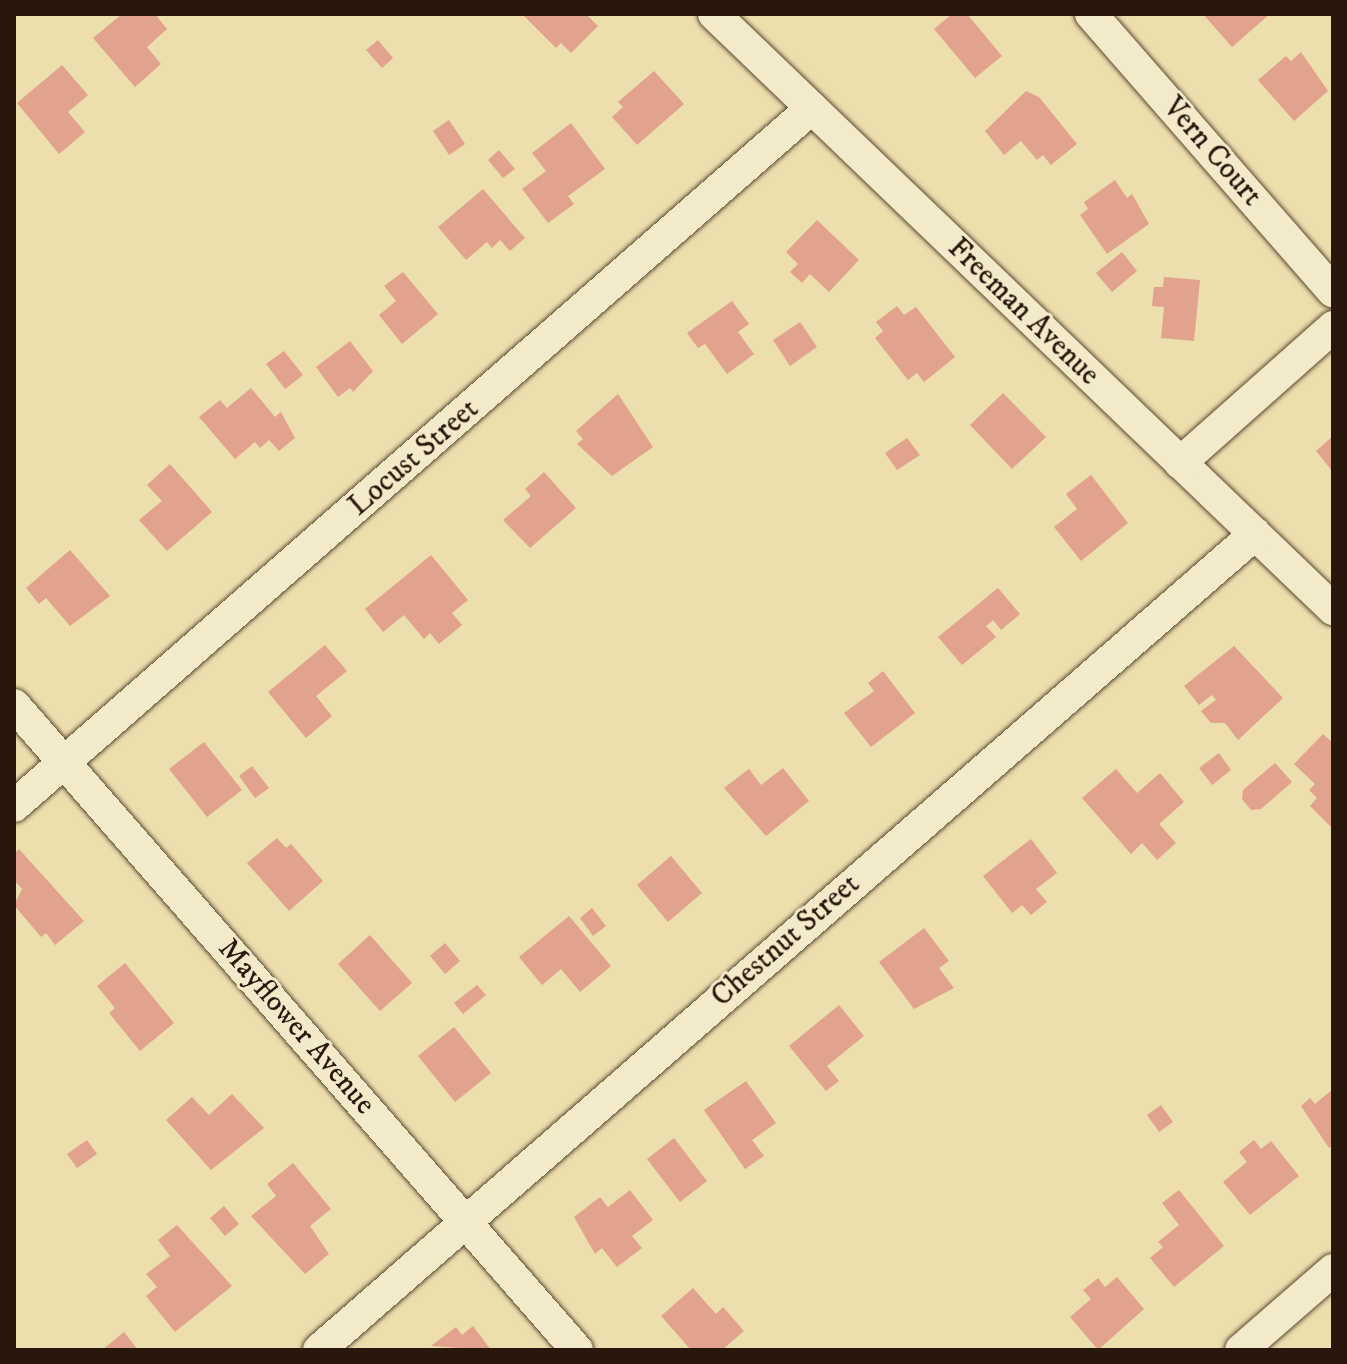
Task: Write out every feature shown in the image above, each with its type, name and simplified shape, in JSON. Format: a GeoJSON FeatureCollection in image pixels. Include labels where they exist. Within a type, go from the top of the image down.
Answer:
{"type":"FeatureCollection","features":[{"type":"Feature","properties":{"kind":"street","name":"Freeman Avenue"},"geometry":{"type":"LineString","coordinates":[[714,14],[1333,609]]}},
{"type":"Feature","properties":{"kind":"street","name":"Vern Court"},"geometry":{"type":"LineString","coordinates":[[1091,14],[1333,291]]}},
{"type":"Feature","properties":{"kind":"street","name":"Locust Street"},"geometry":{"type":"LineString","coordinates":[[14,806],[812,108]]}},
{"type":"Feature","properties":{"kind":"street"},"geometry":{"type":"LineString","coordinates":[[1180,463],[1333,327]]}},
{"type":"Feature","properties":{"kind":"street","name":"Chestnut Street"},"geometry":{"type":"LineString","coordinates":[[319,1350],[1255,534]]}},
{"type":"Feature","properties":{"kind":"street","name":"Mayflower Avenue"},"geometry":{"type":"LineString","coordinates":[[14,705],[577,1350]]}},
{"type":"Feature","properties":{"kind":"street"},"geometry":{"type":"LineString","coordinates":[[1241,1350],[1333,1270]]}},
{"type":"Feature","properties":{"kind":"building"},"geometry":{"type":"Polygon","coordinates":[[[122,14],[155,14],[167,29],[147,47],[161,64],[135,87],[93,38],[122,14]]]}},
{"type":"Feature","properties":{"kind":"building"},"geometry":{"type":"Polygon","coordinates":[[[522,14],[586,14],[598,26],[571,53],[561,43],[556,48],[522,14]]]}},
{"type":"Feature","properties":{"kind":"building"},"geometry":{"type":"Polygon","coordinates":[[[952,14],[967,14],[1002,56],[975,78],[934,29],[952,14]]]}},
{"type":"Feature","properties":{"kind":"building"},"geometry":{"type":"Polygon","coordinates":[[[1203,14],[1270,14],[1232,47],[1203,14]]]}},
{"type":"Feature","properties":{"kind":"building"},"geometry":{"type":"Polygon","coordinates":[[[378,40],[393,58],[382,68],[366,50],[378,40]]]}},
{"type":"Feature","properties":{"kind":"building"},"geometry":{"type":"Polygon","coordinates":[[[1301,52],[1328,91],[1294,121],[1258,80],[1286,56],[1291,61],[1301,52]]]}},
{"type":"Feature","properties":{"kind":"building"},"geometry":{"type":"Polygon","coordinates":[[[62,65],[88,95],[68,112],[85,132],[59,154],[17,103],[62,65]]]}},
{"type":"Feature","properties":{"kind":"building"},"geometry":{"type":"Polygon","coordinates":[[[654,71],[684,104],[637,145],[612,117],[623,107],[618,102],[654,71]]]}},
{"type":"Feature","properties":{"kind":"building"},"geometry":{"type":"Polygon","coordinates":[[[1026,91],[1039,97],[1077,144],[1051,165],[1043,155],[1037,160],[1021,141],[1004,155],[985,131],[1026,91]]]}},
{"type":"Feature","properties":{"kind":"building"},"geometry":{"type":"Polygon","coordinates":[[[449,120],[465,144],[449,155],[433,131],[449,120]]]}},
{"type":"Feature","properties":{"kind":"building"},"geometry":{"type":"Polygon","coordinates":[[[571,123],[605,169],[568,196],[574,204],[548,223],[522,189],[546,171],[532,153],[571,123]]]}},
{"type":"Feature","properties":{"kind":"building"},"geometry":{"type":"Polygon","coordinates":[[[499,150],[515,169],[503,178],[488,160],[499,150]]]}},
{"type":"Feature","properties":{"kind":"building"},"geometry":{"type":"Polygon","coordinates":[[[1115,180],[1127,198],[1132,194],[1149,224],[1107,254],[1080,215],[1088,209],[1084,202],[1115,180]]]}},
{"type":"Feature","properties":{"kind":"building"},"geometry":{"type":"Polygon","coordinates":[[[483,189],[525,238],[510,251],[500,240],[492,248],[487,242],[466,260],[438,227],[483,189]]]}},
{"type":"Feature","properties":{"kind":"building"},"geometry":{"type":"Polygon","coordinates":[[[817,220],[859,260],[829,292],[810,274],[802,283],[790,272],[798,264],[786,252],[817,220]]]}},
{"type":"Feature","properties":{"kind":"building"},"geometry":{"type":"Polygon","coordinates":[[[1122,252],[1137,271],[1112,292],[1096,273],[1122,252]]]}},
{"type":"Feature","properties":{"kind":"building"},"geometry":{"type":"Polygon","coordinates":[[[403,272],[438,314],[402,344],[379,315],[396,301],[384,286],[403,272]]]}},
{"type":"Feature","properties":{"kind":"building"},"geometry":{"type":"Polygon","coordinates":[[[1164,277],[1200,280],[1194,341],[1161,338],[1164,307],[1152,306],[1154,287],[1163,287],[1164,277]]]}},
{"type":"Feature","properties":{"kind":"building"},"geometry":{"type":"Polygon","coordinates":[[[732,301],[749,324],[738,332],[754,354],[727,374],[705,344],[698,348],[687,333],[732,301]]]}},
{"type":"Feature","properties":{"kind":"building"},"geometry":{"type":"Polygon","coordinates":[[[897,306],[904,315],[916,307],[955,357],[924,382],[917,373],[908,380],[875,338],[883,331],[876,322],[897,306]]]}},
{"type":"Feature","properties":{"kind":"building"},"geometry":{"type":"Polygon","coordinates":[[[800,322],[817,347],[790,366],[773,340],[800,322]]]}},
{"type":"Feature","properties":{"kind":"building"},"geometry":{"type":"Polygon","coordinates":[[[350,341],[373,371],[353,392],[350,388],[338,397],[316,367],[350,341]]]}},
{"type":"Feature","properties":{"kind":"building"},"geometry":{"type":"Polygon","coordinates":[[[284,351],[303,375],[285,389],[266,364],[284,351]]]}},
{"type":"Feature","properties":{"kind":"building"},"geometry":{"type":"Polygon","coordinates":[[[251,388],[275,417],[281,412],[295,438],[279,451],[269,440],[260,448],[255,442],[235,459],[199,417],[220,400],[227,408],[251,388]]]}},
{"type":"Feature","properties":{"kind":"building"},"geometry":{"type":"Polygon","coordinates":[[[1003,393],[1046,437],[1012,469],[970,425],[1003,393]]]}},
{"type":"Feature","properties":{"kind":"building"},"geometry":{"type":"Polygon","coordinates":[[[618,394],[653,447],[612,476],[577,444],[583,439],[576,431],[618,394]]]}},
{"type":"Feature","properties":{"kind":"building"},"geometry":{"type":"Polygon","coordinates":[[[1333,436],[1333,472],[1316,451],[1333,436]]]}},
{"type":"Feature","properties":{"kind":"building"},"geometry":{"type":"Polygon","coordinates":[[[907,438],[920,455],[897,470],[885,453],[907,438]]]}},
{"type":"Feature","properties":{"kind":"building"},"geometry":{"type":"Polygon","coordinates":[[[170,464],[212,512],[167,551],[139,520],[162,501],[147,485],[170,464]]]}},
{"type":"Feature","properties":{"kind":"building"},"geometry":{"type":"Polygon","coordinates":[[[544,472],[576,508],[530,548],[503,520],[531,496],[525,489],[544,472]]]}},
{"type":"Feature","properties":{"kind":"building"},"geometry":{"type":"Polygon","coordinates":[[[1091,475],[1128,523],[1081,561],[1054,527],[1077,509],[1066,494],[1091,475]]]}},
{"type":"Feature","properties":{"kind":"building"},"geometry":{"type":"Polygon","coordinates":[[[70,550],[110,596],[70,626],[46,598],[39,604],[26,588],[70,550]]]}},
{"type":"Feature","properties":{"kind":"building"},"geometry":{"type":"Polygon","coordinates":[[[431,555],[468,600],[452,613],[462,625],[439,644],[430,633],[424,639],[404,615],[383,632],[365,609],[431,555]]]}},
{"type":"Feature","properties":{"kind":"building"},"geometry":{"type":"Polygon","coordinates":[[[998,588],[1020,614],[1001,630],[993,620],[986,626],[996,637],[962,665],[938,637],[998,588]]]}},
{"type":"Feature","properties":{"kind":"building"},"geometry":{"type":"Polygon","coordinates":[[[325,645],[347,671],[316,696],[332,716],[306,738],[268,692],[325,645]]]}},
{"type":"Feature","properties":{"kind":"building"},"geometry":{"type":"Polygon","coordinates":[[[1234,646],[1283,698],[1238,740],[1225,723],[1211,723],[1201,711],[1216,700],[1212,695],[1199,705],[1184,686],[1234,646]]]}},
{"type":"Feature","properties":{"kind":"building"},"geometry":{"type":"Polygon","coordinates":[[[883,671],[915,713],[871,747],[844,713],[874,691],[868,683],[883,671]]]}},
{"type":"Feature","properties":{"kind":"building"},"geometry":{"type":"Polygon","coordinates":[[[1323,734],[1333,743],[1333,829],[1310,806],[1317,798],[1309,790],[1315,784],[1294,764],[1323,734]]]}},
{"type":"Feature","properties":{"kind":"building"},"geometry":{"type":"Polygon","coordinates":[[[204,742],[242,790],[207,817],[169,769],[204,742]]]}},
{"type":"Feature","properties":{"kind":"building"},"geometry":{"type":"Polygon","coordinates":[[[1219,753],[1231,770],[1212,785],[1199,768],[1219,753]]]}},
{"type":"Feature","properties":{"kind":"building"},"geometry":{"type":"Polygon","coordinates":[[[1275,763],[1292,782],[1261,809],[1251,810],[1242,799],[1243,790],[1275,763]]]}},
{"type":"Feature","properties":{"kind":"building"},"geometry":{"type":"Polygon","coordinates":[[[252,766],[269,788],[255,798],[239,776],[252,766]]]}},
{"type":"Feature","properties":{"kind":"building"},"geometry":{"type":"Polygon","coordinates":[[[783,768],[809,801],[766,836],[724,788],[749,769],[761,785],[783,768]]]}},
{"type":"Feature","properties":{"kind":"building"},"geometry":{"type":"Polygon","coordinates":[[[1116,769],[1137,793],[1160,773],[1184,802],[1159,824],[1176,843],[1157,860],[1142,843],[1131,854],[1082,798],[1116,769]]]}},
{"type":"Feature","properties":{"kind":"building"},"geometry":{"type":"Polygon","coordinates":[[[277,838],[286,848],[291,844],[323,881],[289,911],[247,863],[277,838]]]}},
{"type":"Feature","properties":{"kind":"building"},"geometry":{"type":"Polygon","coordinates":[[[1031,839],[1057,873],[1036,889],[1047,902],[1031,915],[1022,905],[1012,913],[983,876],[1031,839]]]}},
{"type":"Feature","properties":{"kind":"building"},"geometry":{"type":"Polygon","coordinates":[[[19,849],[84,921],[55,945],[46,933],[41,937],[14,905],[22,889],[14,880],[14,854],[19,849]]]}},
{"type":"Feature","properties":{"kind":"building"},"geometry":{"type":"Polygon","coordinates":[[[671,856],[702,893],[668,922],[637,885],[671,856]]]}},
{"type":"Feature","properties":{"kind":"building"},"geometry":{"type":"Polygon","coordinates":[[[592,908],[606,926],[593,936],[580,918],[592,908]]]}},
{"type":"Feature","properties":{"kind":"building"},"geometry":{"type":"Polygon","coordinates":[[[569,916],[611,966],[580,992],[561,969],[542,985],[519,957],[569,916]]]}},
{"type":"Feature","properties":{"kind":"building"},"geometry":{"type":"Polygon","coordinates":[[[924,928],[949,961],[939,968],[954,988],[914,1009],[879,962],[924,928]]]}},
{"type":"Feature","properties":{"kind":"building"},"geometry":{"type":"Polygon","coordinates":[[[370,935],[412,983],[380,1011],[338,964],[370,935]]]}},
{"type":"Feature","properties":{"kind":"building"},"geometry":{"type":"Polygon","coordinates":[[[445,943],[460,961],[445,974],[430,956],[445,943]]]}},
{"type":"Feature","properties":{"kind":"building"},"geometry":{"type":"Polygon","coordinates":[[[125,963],[174,1023],[140,1051],[109,1013],[115,1008],[97,986],[125,963]]]}},
{"type":"Feature","properties":{"kind":"building"},"geometry":{"type":"Polygon","coordinates":[[[477,985],[486,995],[463,1014],[454,1003],[477,985]]]}},
{"type":"Feature","properties":{"kind":"building"},"geometry":{"type":"Polygon","coordinates":[[[839,1005],[864,1036],[827,1066],[839,1081],[826,1091],[789,1046],[839,1005]]]}},
{"type":"Feature","properties":{"kind":"building"},"geometry":{"type":"Polygon","coordinates":[[[454,1027],[491,1073],[455,1102],[418,1056],[454,1027]]]}},
{"type":"Feature","properties":{"kind":"building"},"geometry":{"type":"Polygon","coordinates":[[[746,1081],[776,1123],[752,1140],[764,1156],[745,1169],[704,1110],[746,1081]]]}},
{"type":"Feature","properties":{"kind":"building"},"geometry":{"type":"Polygon","coordinates":[[[1333,1089],[1333,1145],[1329,1148],[1301,1106],[1310,1098],[1315,1104],[1333,1089]]]}},
{"type":"Feature","properties":{"kind":"building"},"geometry":{"type":"Polygon","coordinates":[[[232,1094],[264,1128],[211,1170],[166,1120],[192,1097],[209,1115],[232,1094]]]}},
{"type":"Feature","properties":{"kind":"building"},"geometry":{"type":"Polygon","coordinates":[[[1161,1105],[1173,1122],[1159,1132],[1147,1115],[1161,1105]]]}},
{"type":"Feature","properties":{"kind":"building"},"geometry":{"type":"Polygon","coordinates":[[[674,1138],[707,1181],[680,1202],[647,1159],[674,1138]]]}},
{"type":"Feature","properties":{"kind":"building"},"geometry":{"type":"Polygon","coordinates":[[[87,1140],[97,1154],[77,1168],[67,1154],[87,1140]]]}},
{"type":"Feature","properties":{"kind":"building"},"geometry":{"type":"Polygon","coordinates":[[[1254,1140],[1261,1149],[1271,1141],[1299,1176],[1250,1215],[1223,1182],[1247,1162],[1239,1152],[1254,1140]]]}},
{"type":"Feature","properties":{"kind":"building"},"geometry":{"type":"Polygon","coordinates":[[[293,1163],[331,1209],[310,1226],[329,1254],[305,1274],[251,1216],[276,1196],[267,1184],[293,1163]]]}},
{"type":"Feature","properties":{"kind":"building"},"geometry":{"type":"Polygon","coordinates":[[[630,1190],[653,1220],[632,1236],[642,1248],[617,1267],[602,1248],[595,1254],[574,1217],[600,1197],[608,1207],[630,1190]]]}},
{"type":"Feature","properties":{"kind":"building"},"geometry":{"type":"Polygon","coordinates":[[[1179,1190],[1224,1246],[1174,1287],[1150,1258],[1163,1247],[1158,1242],[1179,1225],[1162,1203],[1179,1190]]]}},
{"type":"Feature","properties":{"kind":"building"},"geometry":{"type":"Polygon","coordinates":[[[224,1206],[239,1224],[225,1236],[210,1218],[224,1206]]]}},
{"type":"Feature","properties":{"kind":"building"},"geometry":{"type":"Polygon","coordinates":[[[177,1225],[232,1286],[175,1332],[146,1296],[157,1287],[146,1274],[170,1256],[158,1240],[177,1225]]]}},
{"type":"Feature","properties":{"kind":"building"},"geometry":{"type":"Polygon","coordinates":[[[1117,1277],[1144,1309],[1098,1350],[1070,1317],[1091,1299],[1083,1290],[1098,1278],[1105,1287],[1117,1277]]]}},
{"type":"Feature","properties":{"kind":"building"},"geometry":{"type":"Polygon","coordinates":[[[693,1288],[716,1314],[723,1307],[744,1331],[722,1350],[691,1350],[661,1316],[693,1288]]]}},
{"type":"Feature","properties":{"kind":"building"},"geometry":{"type":"Polygon","coordinates":[[[473,1326],[491,1350],[431,1346],[456,1327],[462,1335],[473,1326]]]}},
{"type":"Feature","properties":{"kind":"building"},"geometry":{"type":"Polygon","coordinates":[[[124,1332],[138,1350],[102,1350],[124,1332]]]}}]}
